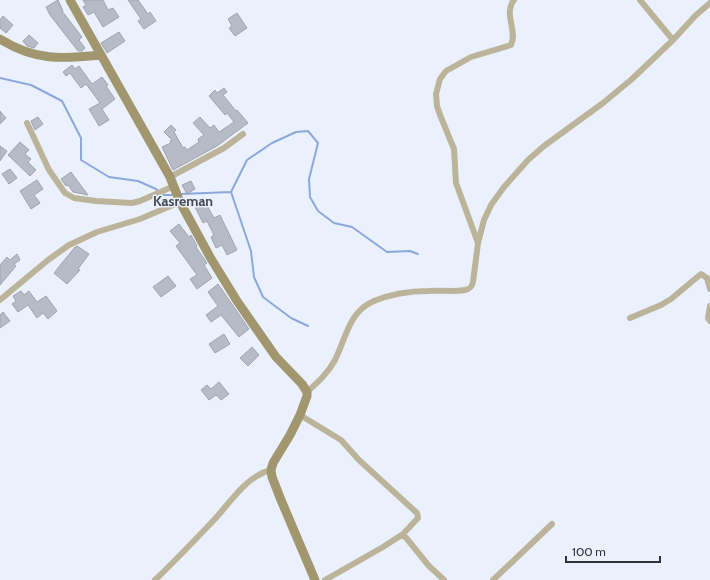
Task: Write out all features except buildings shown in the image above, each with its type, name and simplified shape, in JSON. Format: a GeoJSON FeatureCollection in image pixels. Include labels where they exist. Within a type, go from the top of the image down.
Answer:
{"type":"FeatureCollection","features":[{"type":"Feature","properties":{"kind":"street"},"geometry":{"type":"LineString","coordinates":[[70,0],[170,177],[177,194],[210,257],[237,301],[276,357],[302,384],[307,392],[300,415],[271,470],[272,477],[281,500],[315,580]]}},
{"type":"Feature","properties":{"kind":"street"},"geometry":{"type":"LineString","coordinates":[[478,243],[456,183],[454,149],[440,116],[436,94],[440,79],[446,71],[471,57],[511,45],[513,40],[509,11],[514,0]]}},
{"type":"Feature","properties":{"kind":"street"},"geometry":{"type":"LineString","coordinates":[[640,0],[673,40]]}},
{"type":"Feature","properties":{"kind":"street"},"geometry":{"type":"LineString","coordinates":[[307,392],[325,375],[334,361],[352,319],[358,311],[365,306],[374,301],[394,295],[427,291],[465,290],[472,287],[478,243],[484,220],[504,187],[528,160],[544,146],[632,79],[710,3]]}},
{"type":"Feature","properties":{"kind":"street"},"geometry":{"type":"LineString","coordinates":[[0,39],[20,50],[53,58],[101,55]]}},
{"type":"Feature","properties":{"kind":"street"},"geometry":{"type":"LineString","coordinates":[[27,124],[49,170],[65,194],[81,199],[132,203],[164,191],[177,194]]}},
{"type":"Feature","properties":{"kind":"street"},"geometry":{"type":"LineString","coordinates":[[170,177],[224,148],[243,134]]}},
{"type":"Feature","properties":{"kind":"street"},"geometry":{"type":"LineString","coordinates":[[0,300],[48,260],[69,245],[97,232],[140,218],[177,194]]}},
{"type":"Feature","properties":{"kind":"street"},"geometry":{"type":"LineString","coordinates":[[630,318],[661,305],[680,292],[701,274],[706,278],[710,288]]}},
{"type":"Feature","properties":{"kind":"street"},"geometry":{"type":"LineString","coordinates":[[710,306],[708,318],[710,321]]}},
{"type":"Feature","properties":{"kind":"street"},"geometry":{"type":"LineString","coordinates":[[300,415],[341,440],[359,460],[417,513],[418,518],[403,534],[325,580]]}},
{"type":"Feature","properties":{"kind":"street"},"geometry":{"type":"LineString","coordinates":[[157,579],[247,484],[258,474],[271,470]]}},
{"type":"Feature","properties":{"kind":"street"},"geometry":{"type":"LineString","coordinates":[[493,580],[552,524]]}},
{"type":"Feature","properties":{"kind":"street"},"geometry":{"type":"LineString","coordinates":[[403,534],[429,566],[444,580]]}},
{"type":"Feature","properties":{"kind":"waterway"},"geometry":{"type":"LineString","coordinates":[[0,78],[31,85],[62,101],[81,138],[81,160],[109,177],[138,181],[156,189],[162,195],[175,195]]}},
{"type":"Feature","properties":{"kind":"waterway"},"geometry":{"type":"LineString","coordinates":[[231,192],[247,160],[272,143],[296,132],[308,131],[318,143],[309,179],[310,197],[318,211],[334,223],[352,227],[387,252],[410,251],[418,254]]}},
{"type":"Feature","properties":{"kind":"waterway"},"geometry":{"type":"LineString","coordinates":[[181,194],[231,192],[251,251],[254,277],[263,297],[291,318],[308,326]]}},
{"type":"Feature","properties":{"kind":"district","name":"Kasreman"},"geometry":{"type":"Point","coordinates":[183,201]}}]}
